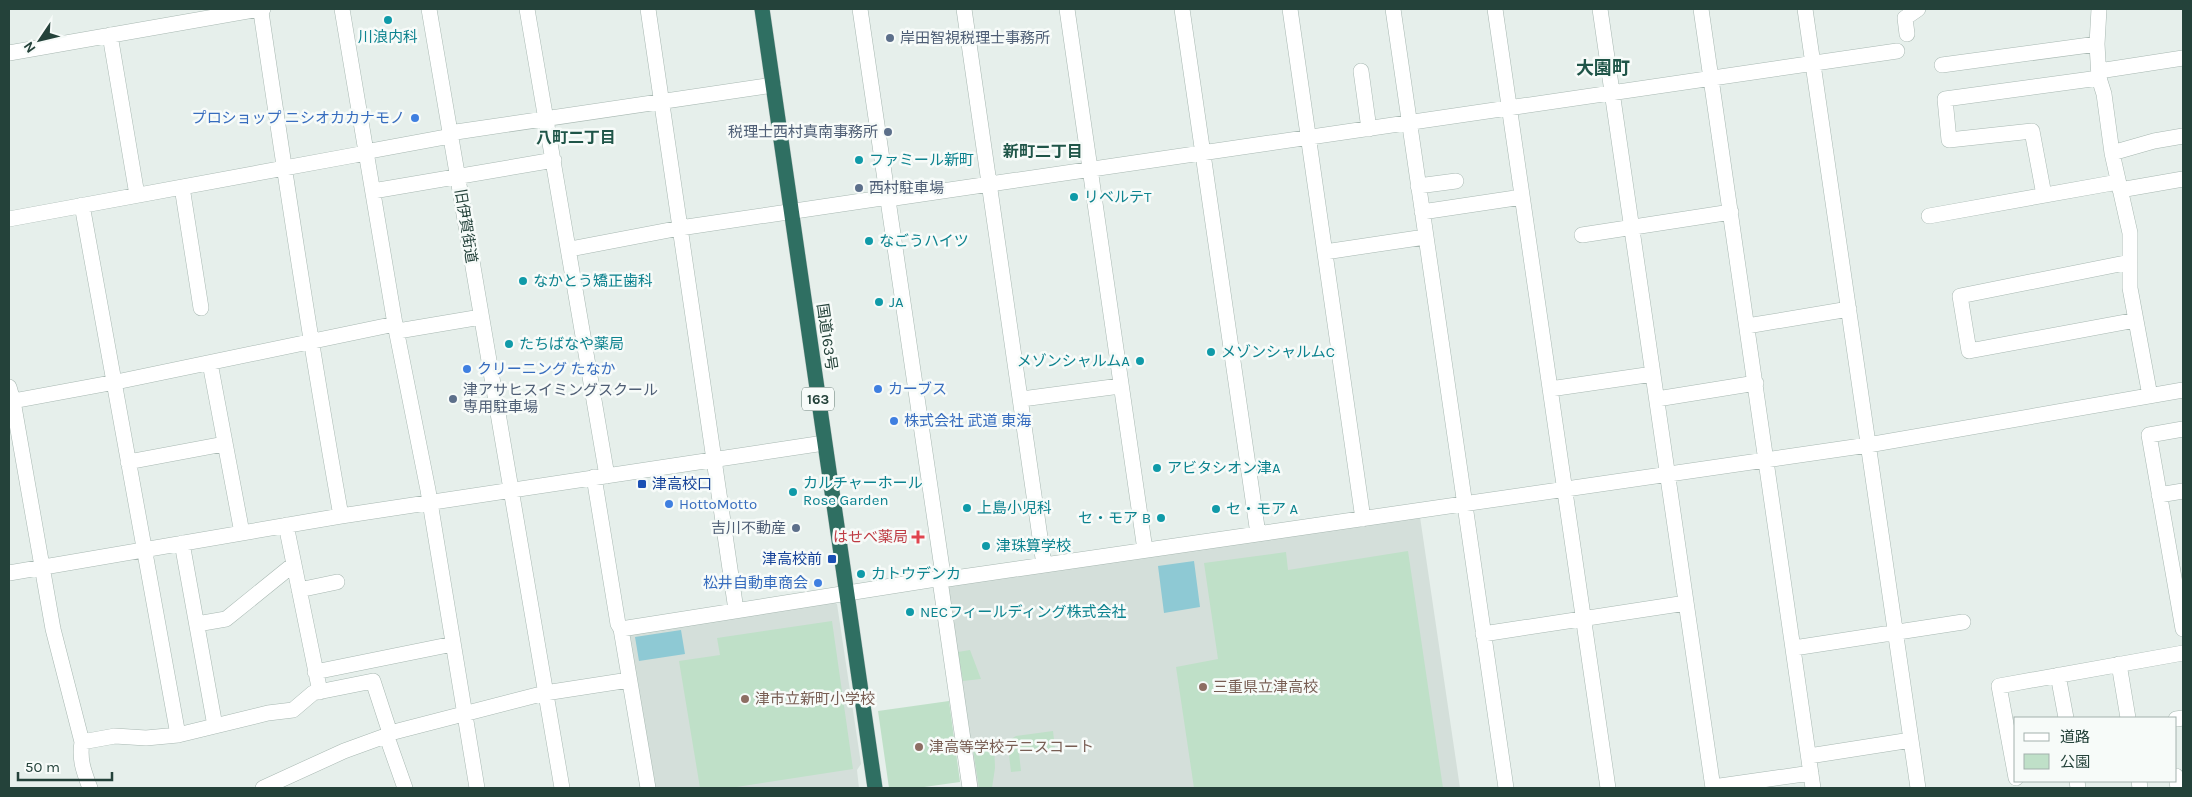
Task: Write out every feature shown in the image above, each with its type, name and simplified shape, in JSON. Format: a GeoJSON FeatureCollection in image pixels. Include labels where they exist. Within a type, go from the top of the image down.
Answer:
{"type":"FeatureCollection","features":[{"type":"Feature","properties":{"kind":"highway","name":"国道163号"},"geometry":{"type":"LineString","coordinates":[[762,9],[875,788]]}},
{"type":"Feature","properties":{"kind":"street"},"geometry":{"type":"LineString","coordinates":[[9,53],[262,9],[311,342],[341,516]]}},
{"type":"Feature","properties":{"kind":"street"},"geometry":{"type":"LineString","coordinates":[[342,9],[478,788]]}},
{"type":"Feature","properties":{"kind":"street","name":"旧伊賀街道"},"geometry":{"type":"LineString","coordinates":[[429,9],[562,788]]}},
{"type":"Feature","properties":{"kind":"street"},"geometry":{"type":"LineString","coordinates":[[527,9],[570,249],[618,624],[621,629],[648,788]]}},
{"type":"Feature","properties":{"kind":"street"},"geometry":{"type":"LineString","coordinates":[[648,9],[736,610]]}},
{"type":"Feature","properties":{"kind":"street"},"geometry":{"type":"LineString","coordinates":[[860,9],[942,575],[941,580],[970,788]]}},
{"type":"Feature","properties":{"kind":"street"},"geometry":{"type":"LineString","coordinates":[[964,9],[1022,400],[1044,565]]}},
{"type":"Feature","properties":{"kind":"street"},"geometry":{"type":"LineString","coordinates":[[1067,9],[1145,550]]}},
{"type":"Feature","properties":{"kind":"street"},"geometry":{"type":"LineString","coordinates":[[1182,9],[1258,534]]}},
{"type":"Feature","properties":{"kind":"street"},"geometry":{"type":"LineString","coordinates":[[1290,9],[1363,518]]}},
{"type":"Feature","properties":{"kind":"street"},"geometry":{"type":"LineString","coordinates":[[1393,9],[1506,788]]}},
{"type":"Feature","properties":{"kind":"street"},"geometry":{"type":"LineString","coordinates":[[1495,9],[1608,788]]}},
{"type":"Feature","properties":{"kind":"street"},"geometry":{"type":"LineString","coordinates":[[1600,9],[1713,788],[1812,781],[1701,9]]}},
{"type":"Feature","properties":{"kind":"street"},"geometry":{"type":"LineString","coordinates":[[1805,9],[1918,788]]}},
{"type":"Feature","properties":{"kind":"street"},"geometry":{"type":"LineString","coordinates":[[1907,34],[1905,18],[1918,9]]}},
{"type":"Feature","properties":{"kind":"street"},"geometry":{"type":"LineString","coordinates":[[2099,9],[2097,44],[2099,75],[2104,94],[2112,153],[2130,233],[2130,288],[2150,396]]}},
{"type":"Feature","properties":{"kind":"street"},"geometry":{"type":"LineString","coordinates":[[110,35],[137,195]]}},
{"type":"Feature","properties":{"kind":"street"},"geometry":{"type":"LineString","coordinates":[[1942,65],[2097,44]]}},
{"type":"Feature","properties":{"kind":"street"},"geometry":{"type":"LineString","coordinates":[[570,249],[680,228],[792,211],[882,198],[888,199],[1897,51]]}},
{"type":"Feature","properties":{"kind":"street"},"geometry":{"type":"LineString","coordinates":[[2044,195],[2032,131],[1949,140],[1945,99],[2099,75],[2183,58]]}},
{"type":"Feature","properties":{"kind":"street"},"geometry":{"type":"LineString","coordinates":[[1361,72],[1369,129]]}},
{"type":"Feature","properties":{"kind":"street"},"geometry":{"type":"LineString","coordinates":[[9,219],[366,153],[451,136],[456,132],[773,85]]}},
{"type":"Feature","properties":{"kind":"street"},"geometry":{"type":"LineString","coordinates":[[2112,153],[2154,141],[2183,136]]}},
{"type":"Feature","properties":{"kind":"street"},"geometry":{"type":"LineString","coordinates":[[373,191],[554,160]]}},
{"type":"Feature","properties":{"kind":"street"},"geometry":{"type":"LineString","coordinates":[[1929,216],[2044,195],[2183,179]]}},
{"type":"Feature","properties":{"kind":"street"},"geometry":{"type":"LineString","coordinates":[[1418,186],[1456,181]]}},
{"type":"Feature","properties":{"kind":"street"},"geometry":{"type":"LineString","coordinates":[[182,187],[201,308]]}},
{"type":"Feature","properties":{"kind":"street"},"geometry":{"type":"LineString","coordinates":[[1422,212],[1522,198]]}},
{"type":"Feature","properties":{"kind":"street"},"geometry":{"type":"LineString","coordinates":[[82,205],[178,735]]}},
{"type":"Feature","properties":{"kind":"street"},"geometry":{"type":"LineString","coordinates":[[1582,235],[1731,212]]}},
{"type":"Feature","properties":{"kind":"street"},"geometry":{"type":"LineString","coordinates":[[1326,252],[1425,237]]}},
{"type":"Feature","properties":{"kind":"street"},"geometry":{"type":"LineString","coordinates":[[2130,262],[1960,296],[1969,352],[2136,320]]}},
{"type":"Feature","properties":{"kind":"street"},"geometry":{"type":"LineString","coordinates":[[1747,326],[1849,309]]}},
{"type":"Feature","properties":{"kind":"street"},"geometry":{"type":"LineString","coordinates":[[90,788],[81,764],[82,742],[53,629],[10,396],[114,382],[311,342],[397,327],[481,317]]}},
{"type":"Feature","properties":{"kind":"street"},"geometry":{"type":"LineString","coordinates":[[210,363],[242,533]]}},
{"type":"Feature","properties":{"kind":"street"},"geometry":{"type":"LineString","coordinates":[[1550,389],[1653,374]]}},
{"type":"Feature","properties":{"kind":"street"},"geometry":{"type":"LineString","coordinates":[[1657,399],[1756,383]]}},
{"type":"Feature","properties":{"kind":"street"},"geometry":{"type":"LineString","coordinates":[[1022,400],[1120,386]]}},
{"type":"Feature","properties":{"kind":"street"},"geometry":{"type":"LineString","coordinates":[[621,629],[847,592],[936,579],[941,580],[1868,445],[2183,390]]}},
{"type":"Feature","properties":{"kind":"street"},"geometry":{"type":"LineString","coordinates":[[2183,429],[2149,435],[2159,495],[2177,556],[2183,621]]}},
{"type":"Feature","properties":{"kind":"street"},"geometry":{"type":"LineString","coordinates":[[9,573],[341,516],[824,443]]}},
{"type":"Feature","properties":{"kind":"street"},"geometry":{"type":"LineString","coordinates":[[128,462],[224,444]]}},
{"type":"Feature","properties":{"kind":"street"},"geometry":{"type":"LineString","coordinates":[[2159,495],[2183,491]]}},
{"type":"Feature","properties":{"kind":"street"},"geometry":{"type":"LineString","coordinates":[[286,525],[320,692]]}},
{"type":"Feature","properties":{"kind":"street"},"geometry":{"type":"LineString","coordinates":[[182,543],[215,726]]}},
{"type":"Feature","properties":{"kind":"street"},"geometry":{"type":"LineString","coordinates":[[197,624],[226,619],[294,564]]}},
{"type":"Feature","properties":{"kind":"street"},"geometry":{"type":"LineString","coordinates":[[299,590],[337,582]]}},
{"type":"Feature","properties":{"kind":"street"},"geometry":{"type":"LineString","coordinates":[[1483,634],[1686,603]]}},
{"type":"Feature","properties":{"kind":"street"},"geometry":{"type":"LineString","coordinates":[[1794,648],[1963,622]]}},
{"type":"Feature","properties":{"kind":"street"},"geometry":{"type":"LineString","coordinates":[[316,672],[452,644]]}},
{"type":"Feature","properties":{"kind":"street"},"geometry":{"type":"LineString","coordinates":[[2014,768],[1999,686],[2183,653]]}},
{"type":"Feature","properties":{"kind":"street"},"geometry":{"type":"LineString","coordinates":[[2119,664],[2128,717]]}},
{"type":"Feature","properties":{"kind":"street"},"geometry":{"type":"LineString","coordinates":[[2058,675],[2066,717]]}},
{"type":"Feature","properties":{"kind":"street"},"geometry":{"type":"LineString","coordinates":[[263,788],[344,751],[389,734],[464,713],[545,694],[629,680]]}},
{"type":"Feature","properties":{"kind":"street"},"geometry":{"type":"LineString","coordinates":[[82,742],[115,736],[146,738],[178,735],[268,713],[293,710],[313,693],[373,681],[405,788]]}},
{"type":"Feature","properties":{"kind":"street"},"geometry":{"type":"LineString","coordinates":[[1809,756],[1911,740]]}},
{"type":"Feature","properties":{"kind":"shaded area","name":"三重県立津高校"},"geometry":{"type":"Polygon","coordinates":[[[1420,517],[1460,788],[977,788],[947,585],[1420,517]]]}},
{"type":"Feature","properties":{"kind":"shaded area","name":"津市立新町小学校"},"geometry":{"type":"Polygon","coordinates":[[[833,601],[837,604],[861,764],[857,770],[859,788],[653,788],[627,635],[833,601]]]}},
{"type":"Feature","properties":{"kind":"green space"},"geometry":{"type":"Polygon","coordinates":[[[1408,551],[1443,788],[1194,788],[1176,667],[1218,659],[1204,563],[1286,552],[1288,570],[1408,551]]]}},
{"type":"Feature","properties":{"kind":"green space","name":"津市立新町小学校"},"geometry":{"type":"Polygon","coordinates":[[[832,621],[853,769],[730,788],[700,788],[679,661],[720,655],[717,638],[832,621]]]}},
{"type":"Feature","properties":{"kind":"green space"},"geometry":{"type":"Polygon","coordinates":[[[970,650],[981,679],[963,681],[958,652],[970,650]]]}},
{"type":"Feature","properties":{"kind":"green space","name":"津高等学校テニスコート"},"geometry":{"type":"Polygon","coordinates":[[[949,701],[960,782],[917,788],[889,788],[878,711],[949,701]]]}},
{"type":"Feature","properties":{"kind":"green space"},"geometry":{"type":"Polygon","coordinates":[[[1053,731],[1055,748],[1019,753],[1021,771],[1011,772],[1009,755],[1011,739],[1016,736],[1053,731]]]}},
{"type":"Feature","properties":{"kind":"green space"},"geometry":{"type":"Polygon","coordinates":[[[994,739],[995,768],[992,788],[979,788],[972,743],[994,739]]]}},
{"type":"Feature","properties":{"kind":"water"},"geometry":{"type":"Polygon","coordinates":[[[1194,561],[1200,607],[1164,613],[1158,566],[1194,561]]]}},
{"type":"Feature","properties":{"kind":"water"},"geometry":{"type":"Polygon","coordinates":[[[681,630],[685,654],[639,661],[635,637],[681,630]]]}},
{"type":"Feature","properties":{"kind":"place","name":"川浪内科"},"geometry":{"type":"Point","coordinates":[388,20]}},
{"type":"Feature","properties":{"kind":"place","name":"岸田智視税理士事務所"},"geometry":{"type":"Point","coordinates":[890,38]}},
{"type":"Feature","properties":{"kind":"place","name":"プロショップ ニシオカカナモノ"},"geometry":{"type":"Point","coordinates":[415,118]}},
{"type":"Feature","properties":{"kind":"place","name":"税理士西村真南事務所"},"geometry":{"type":"Point","coordinates":[888,132]}},
{"type":"Feature","properties":{"kind":"place","name":"ファミール新町"},"geometry":{"type":"Point","coordinates":[859,160]}},
{"type":"Feature","properties":{"kind":"place","name":"西村駐車場"},"geometry":{"type":"Point","coordinates":[859,188]}},
{"type":"Feature","properties":{"kind":"place","name":"リベルテT"},"geometry":{"type":"Point","coordinates":[1074,197]}},
{"type":"Feature","properties":{"kind":"place","name":"なごうハイツ"},"geometry":{"type":"Point","coordinates":[869,241]}},
{"type":"Feature","properties":{"kind":"place","name":"なかとう矯正歯科"},"geometry":{"type":"Point","coordinates":[523,281]}},
{"type":"Feature","properties":{"kind":"place","name":"JA"},"geometry":{"type":"Point","coordinates":[879,302]}},
{"type":"Feature","properties":{"kind":"place","name":"たちばなや薬局"},"geometry":{"type":"Point","coordinates":[509,344]}},
{"type":"Feature","properties":{"kind":"place","name":"メゾンシャルムC"},"geometry":{"type":"Point","coordinates":[1211,352]}},
{"type":"Feature","properties":{"kind":"place","name":"メゾンシャルムA"},"geometry":{"type":"Point","coordinates":[1140,361]}},
{"type":"Feature","properties":{"kind":"place","name":"クリーニング たなか"},"geometry":{"type":"Point","coordinates":[467,369]}},
{"type":"Feature","properties":{"kind":"place","name":"カーブス"},"geometry":{"type":"Point","coordinates":[878,389]}},
{"type":"Feature","properties":{"kind":"place","name":"津アサヒスイミングスクール 専用駐車場"},"geometry":{"type":"Point","coordinates":[453,399]}},
{"type":"Feature","properties":{"kind":"place","name":"株式会社 武道 東海"},"geometry":{"type":"Point","coordinates":[894,421]}},
{"type":"Feature","properties":{"kind":"place","name":"アビタシオン津A"},"geometry":{"type":"Point","coordinates":[1157,468]}},
{"type":"Feature","properties":{"kind":"place","name":"津高校口"},"geometry":{"type":"Point","coordinates":[642,484]}},
{"type":"Feature","properties":{"kind":"place","name":"カルチャーホール Rose Garden"},"geometry":{"type":"Point","coordinates":[793,492]}},
{"type":"Feature","properties":{"kind":"place","name":"HottoMotto"},"geometry":{"type":"Point","coordinates":[669,504]}},
{"type":"Feature","properties":{"kind":"place","name":"上島小児科"},"geometry":{"type":"Point","coordinates":[967,508]}},
{"type":"Feature","properties":{"kind":"place","name":"セ・モア A"},"geometry":{"type":"Point","coordinates":[1216,509]}},
{"type":"Feature","properties":{"kind":"place","name":"セ・モア B"},"geometry":{"type":"Point","coordinates":[1161,518]}},
{"type":"Feature","properties":{"kind":"place","name":"吉川不動産"},"geometry":{"type":"Point","coordinates":[796,528]}},
{"type":"Feature","properties":{"kind":"place","name":"はせべ薬局"},"geometry":{"type":"Point","coordinates":[918,537]}},
{"type":"Feature","properties":{"kind":"place","name":"津珠算学校"},"geometry":{"type":"Point","coordinates":[986,546]}},
{"type":"Feature","properties":{"kind":"place","name":"津高校前"},"geometry":{"type":"Point","coordinates":[832,559]}},
{"type":"Feature","properties":{"kind":"place","name":"カトウデンカ"},"geometry":{"type":"Point","coordinates":[861,574]}},
{"type":"Feature","properties":{"kind":"place","name":"松井自動車商会"},"geometry":{"type":"Point","coordinates":[818,583]}},
{"type":"Feature","properties":{"kind":"place","name":"NECフィールディング株式会社"},"geometry":{"type":"Point","coordinates":[910,612]}},
{"type":"Feature","properties":{"kind":"place","name":"三重県立津高校"},"geometry":{"type":"Point","coordinates":[1203,687]}},
{"type":"Feature","properties":{"kind":"place","name":"津市立新町小学校"},"geometry":{"type":"Point","coordinates":[745,699]}},
{"type":"Feature","properties":{"kind":"place","name":"津高等学校テニスコート"},"geometry":{"type":"Point","coordinates":[919,747]}},
{"type":"Feature","properties":{"kind":"district","name":"大園町"},"geometry":{"type":"Point","coordinates":[1603,68]}},
{"type":"Feature","properties":{"kind":"district","name":"八町二丁目"},"geometry":{"type":"Point","coordinates":[576,137]}},
{"type":"Feature","properties":{"kind":"district","name":"新町二丁目"},"geometry":{"type":"Point","coordinates":[1043,151]}}]}
